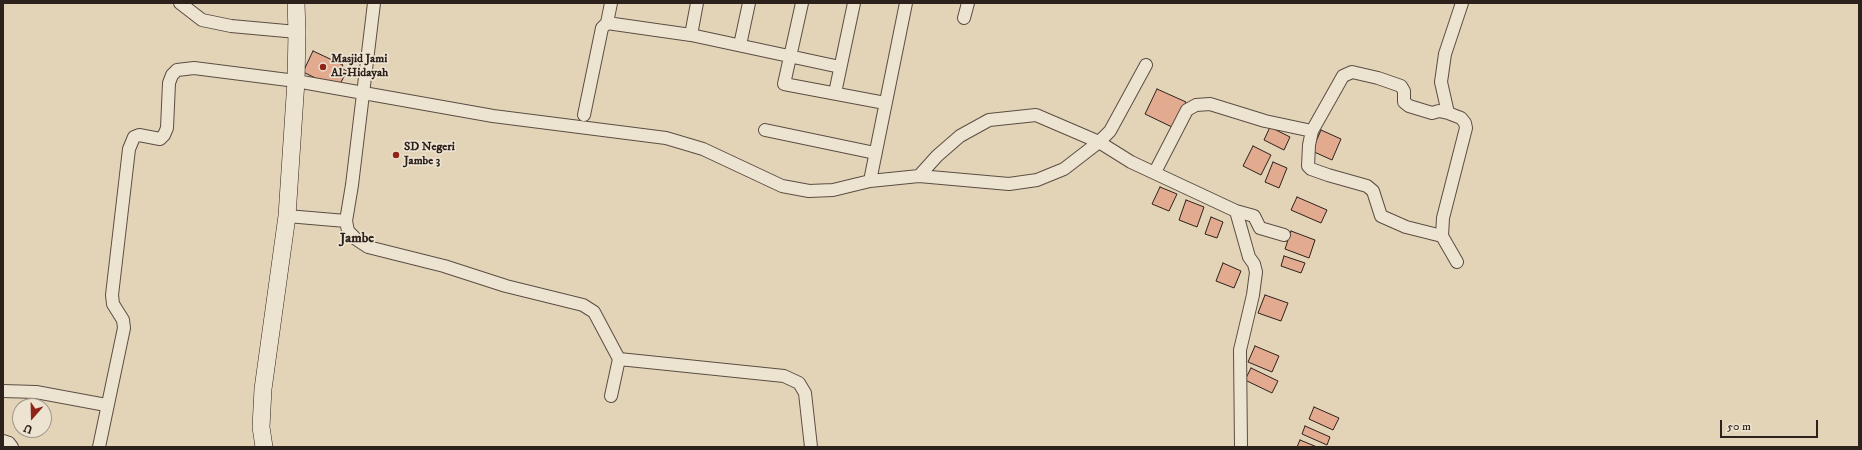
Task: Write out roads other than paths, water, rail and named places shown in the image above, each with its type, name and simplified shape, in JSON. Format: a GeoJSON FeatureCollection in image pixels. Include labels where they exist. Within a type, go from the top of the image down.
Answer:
{"type":"FeatureCollection","features":[{"type":"Feature","properties":{"kind":"street"},"geometry":{"type":"LineString","coordinates":[[180,3],[202,20],[231,26],[297,32]]}},
{"type":"Feature","properties":{"kind":"street"},"geometry":{"type":"LineString","coordinates":[[264,447],[261,427],[263,389],[286,216],[296,81],[296,3]]}},
{"type":"Feature","properties":{"kind":"street"},"geometry":{"type":"LineString","coordinates":[[374,3],[352,185],[346,221],[348,231],[356,240],[368,246],[444,266],[506,286],[583,305],[594,312],[619,359],[611,396]]}},
{"type":"Feature","properties":{"kind":"street"},"geometry":{"type":"LineString","coordinates":[[584,115],[602,28],[607,23],[611,3]]}},
{"type":"Feature","properties":{"kind":"street"},"geometry":{"type":"LineString","coordinates":[[691,36],[697,3]]}},
{"type":"Feature","properties":{"kind":"street"},"geometry":{"type":"LineString","coordinates":[[740,45],[749,3]]}},
{"type":"Feature","properties":{"kind":"street"},"geometry":{"type":"LineString","coordinates":[[802,3],[784,84],[885,103]]}},
{"type":"Feature","properties":{"kind":"street"},"geometry":{"type":"LineString","coordinates":[[835,93],[854,3]]}},
{"type":"Feature","properties":{"kind":"street"},"geometry":{"type":"LineString","coordinates":[[870,180],[874,153],[906,3]]}},
{"type":"Feature","properties":{"kind":"street"},"geometry":{"type":"LineString","coordinates":[[964,18],[968,3]]}},
{"type":"Feature","properties":{"kind":"street"},"geometry":{"type":"LineString","coordinates":[[1448,113],[1441,82],[1445,54],[1462,3]]}},
{"type":"Feature","properties":{"kind":"street"},"geometry":{"type":"LineString","coordinates":[[607,23],[740,45],[840,67]]}},
{"type":"Feature","properties":{"kind":"street"},"geometry":{"type":"LineString","coordinates":[[98,447],[124,328],[123,320],[113,304],[112,295],[129,149],[134,137],[139,136],[160,139],[164,135],[167,128],[169,83],[172,75],[177,70],[194,68],[296,81],[362,94],[493,116],[666,138],[703,148],[782,186],[809,191],[832,190],[870,180],[919,176],[1009,184],[1037,180],[1064,169],[1099,142],[1110,131],[1146,66]]}},
{"type":"Feature","properties":{"kind":"street"},"geometry":{"type":"LineString","coordinates":[[1442,236],[1406,227],[1381,216],[1373,191],[1367,186],[1311,169],[1307,162],[1312,131],[1337,84],[1343,76],[1352,72],[1378,78],[1401,86],[1404,91],[1404,102],[1409,106],[1432,112],[1439,110],[1461,118],[1465,123],[1466,128],[1443,218],[1442,236],[1457,262]]}},
{"type":"Feature","properties":{"kind":"street"},"geometry":{"type":"LineString","coordinates":[[1155,172],[1187,110],[1196,105],[1210,104],[1265,121],[1312,131]]}},
{"type":"Feature","properties":{"kind":"street"},"geometry":{"type":"LineString","coordinates":[[919,176],[937,156],[960,136],[988,120],[1036,115],[1099,142],[1131,162],[1236,211],[1256,217],[1260,228],[1284,235]]}},
{"type":"Feature","properties":{"kind":"street"},"geometry":{"type":"LineString","coordinates":[[765,130],[874,153]]}},
{"type":"Feature","properties":{"kind":"street"},"geometry":{"type":"LineString","coordinates":[[1236,211],[1249,256],[1254,264],[1256,272],[1253,295],[1240,350],[1241,447]]}},
{"type":"Feature","properties":{"kind":"street"},"geometry":{"type":"LineString","coordinates":[[286,216],[346,221]]}},
{"type":"Feature","properties":{"kind":"street"},"geometry":{"type":"LineString","coordinates":[[619,359],[784,376],[799,383],[804,393],[811,447]]}},
{"type":"Feature","properties":{"kind":"street"},"geometry":{"type":"LineString","coordinates":[[3,391],[36,392],[106,405]]}},
{"type":"Feature","properties":{"kind":"street"},"geometry":{"type":"LineString","coordinates":[[3,441],[9,443],[12,447]]}},
{"type":"Feature","properties":{"kind":"place","name":"Masjid Jami Al-Hidayah"},"geometry":{"type":"Point","coordinates":[323,67]}},
{"type":"Feature","properties":{"kind":"place","name":"SD Negeri Jambe 3"},"geometry":{"type":"Point","coordinates":[396,155]}},
{"type":"Feature","properties":{"kind":"district","name":"Jambe"},"geometry":{"type":"Point","coordinates":[357,239]}}]}
